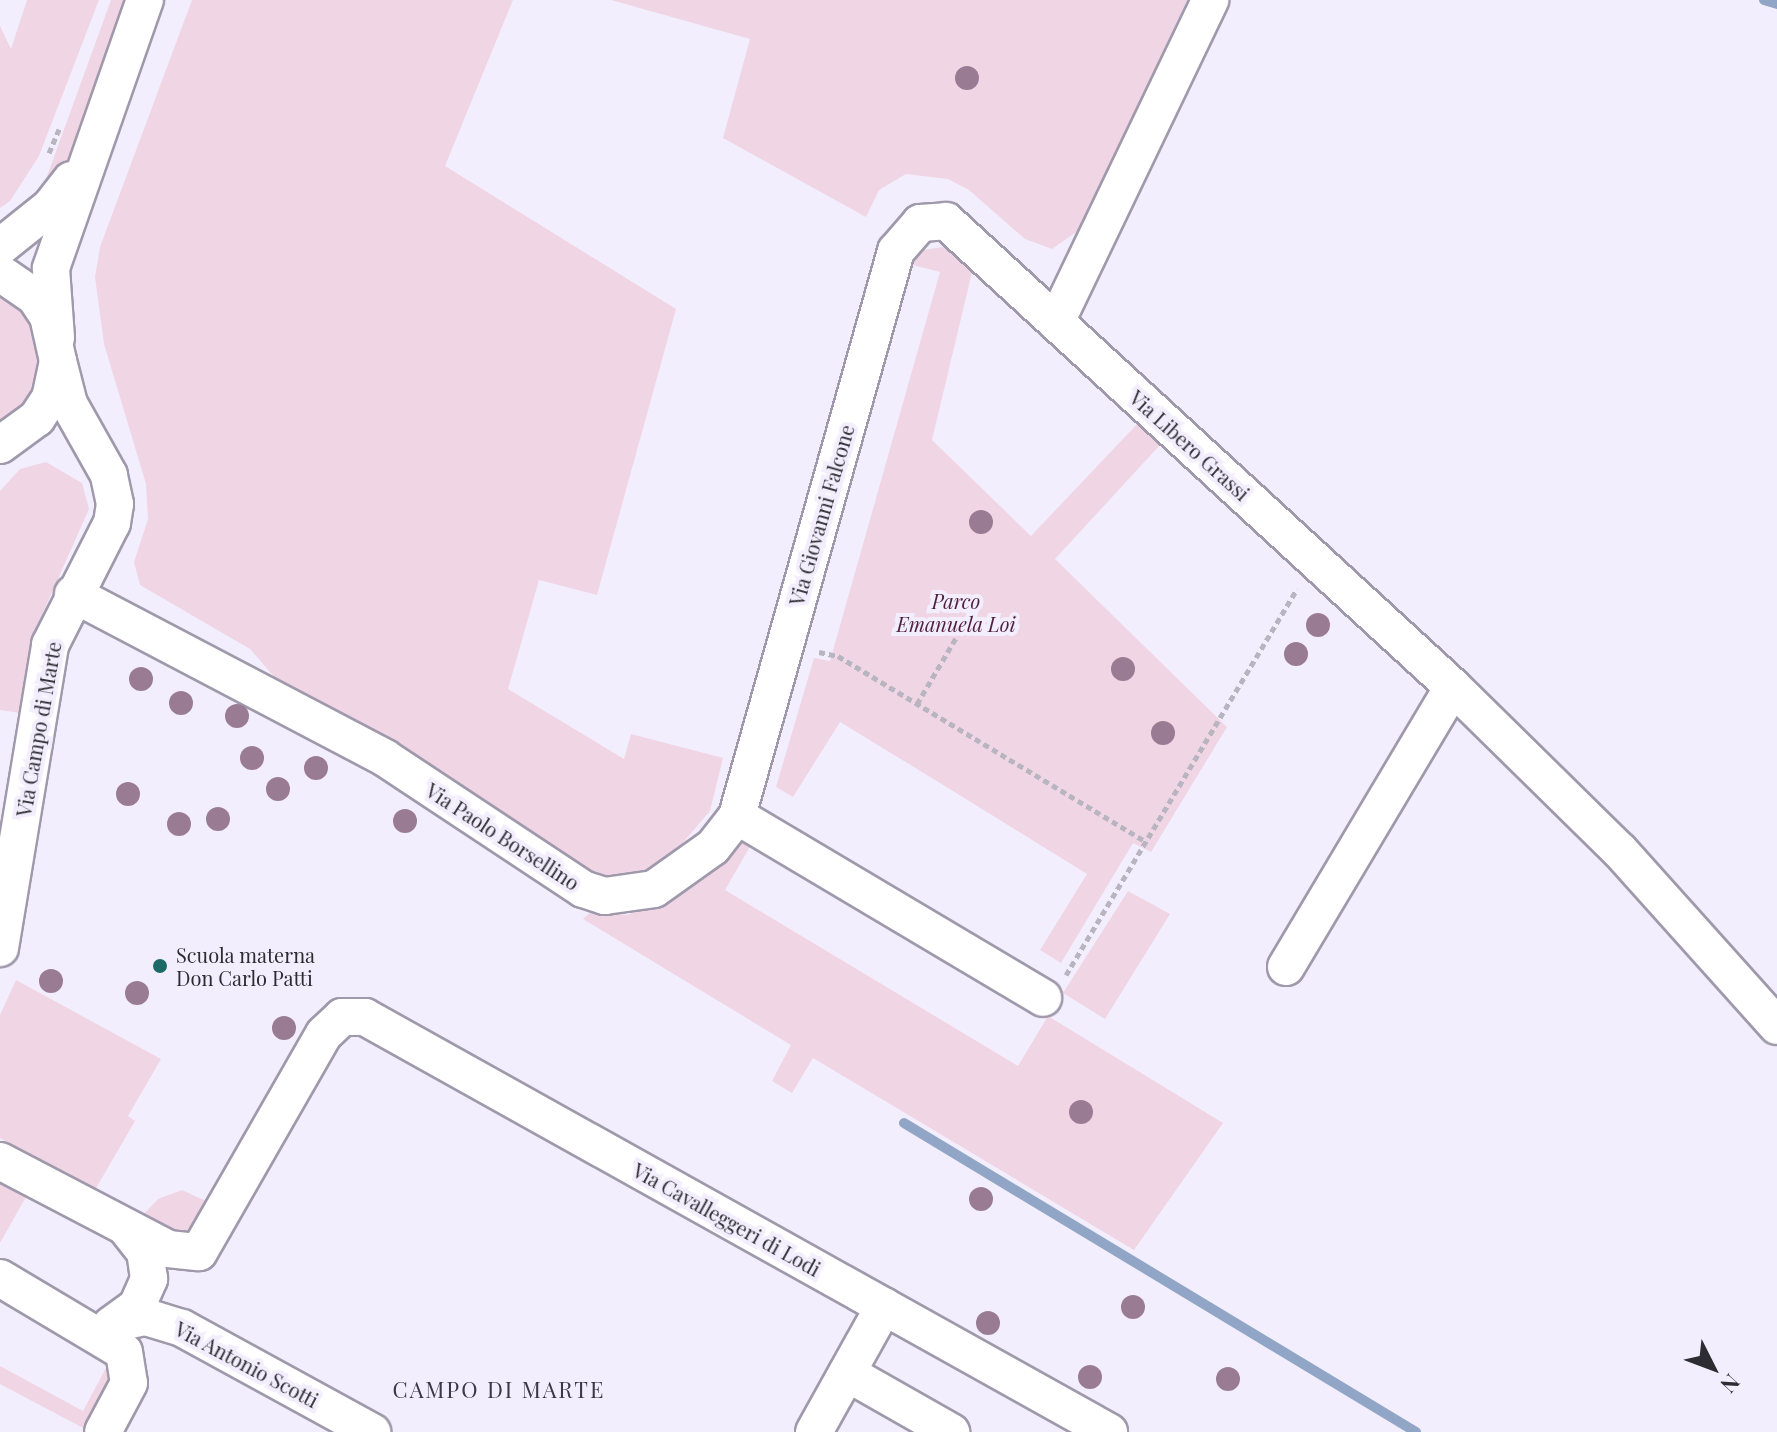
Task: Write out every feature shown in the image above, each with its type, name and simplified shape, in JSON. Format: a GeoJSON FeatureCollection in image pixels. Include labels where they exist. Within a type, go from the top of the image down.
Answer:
{"type":"FeatureCollection","features":[{"type":"Feature","properties":{"kind":"street"},"geometry":{"type":"LineString","coordinates":[[6,444],[50,398],[57,350],[51,268],[86,159],[145,0]]}},
{"type":"Feature","properties":{"kind":"street"},"geometry":{"type":"LineString","coordinates":[[1056,322],[1210,0]]}},
{"type":"Feature","properties":{"kind":"street"},"geometry":{"type":"LineString","coordinates":[[0,247],[50,207],[86,159]]}},
{"type":"Feature","properties":{"kind":"street","name":"Via Libero Grassi"},"geometry":{"type":"LineString","coordinates":[[920,223],[934,219],[959,228],[1056,322],[1453,687],[1620,851],[1777,1026]]}},
{"type":"Feature","properties":{"kind":"street","name":"Via Giovanni Falcone"},"geometry":{"type":"LineString","coordinates":[[737,816],[896,251],[920,223]]}},
{"type":"Feature","properties":{"kind":"street"},"geometry":{"type":"LineString","coordinates":[[0,273],[35,297],[57,350]]}},
{"type":"Feature","properties":{"kind":"street","name":"Via Campo di Marte"},"geometry":{"type":"LineString","coordinates":[[0,948],[50,645],[73,594],[112,523],[115,504],[109,475],[69,404],[57,350]]}},
{"type":"Feature","properties":{"kind":"street"},"geometry":{"type":"LineString","coordinates":[[6,444],[58,439],[109,475]]}},
{"type":"Feature","properties":{"kind":"street","name":"Via Paolo Borsellino"},"geometry":{"type":"LineString","coordinates":[[73,594],[385,758],[583,889],[617,896],[654,889],[713,847],[737,816]]}},
{"type":"Feature","properties":{"kind":"street"},"geometry":{"type":"LineString","coordinates":[[1286,967],[1453,687]]}},
{"type":"Feature","properties":{"kind":"street"},"geometry":{"type":"LineString","coordinates":[[737,816],[1043,998]]}},
{"type":"Feature","properties":{"kind":"street","name":"Via Cavalleggeri di Lodi"},"geometry":{"type":"LineString","coordinates":[[124,1226],[179,1253],[199,1252],[324,1034],[342,1017],[365,1017],[1109,1432]]}},
{"type":"Feature","properties":{"kind":"street"},"geometry":{"type":"LineString","coordinates":[[0,1161],[124,1226],[145,1252],[149,1279],[137,1306],[101,1325]]}},
{"type":"Feature","properties":{"kind":"street"},"geometry":{"type":"LineString","coordinates":[[0,1278],[101,1325],[129,1361],[129,1383],[103,1432]]}},
{"type":"Feature","properties":{"kind":"street"},"geometry":{"type":"LineString","coordinates":[[814,1432],[884,1306]]}},
{"type":"Feature","properties":{"kind":"street","name":"Via Antonio Scotti"},"geometry":{"type":"LineString","coordinates":[[101,1325],[146,1317],[182,1328],[372,1432]]}},
{"type":"Feature","properties":{"kind":"street"},"geometry":{"type":"LineString","coordinates":[[847,1373],[893,1415],[951,1432]]}},
{"type":"Feature","properties":{"kind":"path"},"geometry":{"type":"LineString","coordinates":[[44,164],[64,115]]}},
{"type":"Feature","properties":{"kind":"path"},"geometry":{"type":"LineString","coordinates":[[1043,998],[1058,988],[1315,559]]}},
{"type":"Feature","properties":{"kind":"path"},"geometry":{"type":"LineString","coordinates":[[917,704],[957,636]]}},
{"type":"Feature","properties":{"kind":"path"},"geometry":{"type":"LineString","coordinates":[[785,644],[838,656],[1146,842]]}},
{"type":"Feature","properties":{"kind":"green space"},"geometry":{"type":"Polygon","coordinates":[[[27,0],[99,0],[39,156],[10,201],[0,208],[0,26],[11,49],[27,0]]]}},
{"type":"Feature","properties":{"kind":"green space"},"geometry":{"type":"Polygon","coordinates":[[[111,0],[129,0],[62,174],[42,190],[111,0]]]}},
{"type":"Feature","properties":{"kind":"green space"},"geometry":{"type":"Polygon","coordinates":[[[192,0],[513,0],[445,166],[676,309],[597,595],[539,580],[508,689],[624,759],[631,734],[723,758],[710,811],[674,853],[650,870],[627,880],[588,875],[283,687],[250,649],[140,585],[134,562],[148,519],[146,484],[104,344],[95,277],[100,247],[192,0]]]}},
{"type":"Feature","properties":{"kind":"green space"},"geometry":{"type":"Polygon","coordinates":[[[611,0],[1187,0],[1079,230],[1052,249],[1025,239],[969,190],[948,179],[906,174],[879,190],[866,217],[723,138],[750,39],[611,0]]]}},
{"type":"Feature","properties":{"kind":"green space","name":"Parco Emanuela Loi"},"geometry":{"type":"Polygon","coordinates":[[[943,247],[973,268],[932,440],[1031,536],[1138,423],[1160,445],[1055,559],[1227,727],[1151,852],[1133,843],[1061,963],[1040,950],[1087,874],[940,783],[840,722],[793,797],[776,787],[814,658],[830,661],[940,272],[913,265],[915,257],[923,250],[943,247]]]}},
{"type":"Feature","properties":{"kind":"green space"},"geometry":{"type":"Polygon","coordinates":[[[0,291],[28,313],[43,364],[38,388],[25,409],[0,429],[0,291]]]}},
{"type":"Feature","properties":{"kind":"green space"},"geometry":{"type":"Polygon","coordinates":[[[46,462],[82,483],[89,509],[37,626],[20,713],[0,710],[0,491],[20,469],[46,462]]]}},
{"type":"Feature","properties":{"kind":"green space"},"geometry":{"type":"Polygon","coordinates":[[[742,837],[752,843],[725,890],[1018,1066],[1048,1016],[1223,1123],[1134,1250],[813,1058],[792,1093],[772,1081],[791,1045],[583,919],[591,912],[627,915],[685,892],[711,874],[742,837]]]}},
{"type":"Feature","properties":{"kind":"green space"},"geometry":{"type":"Polygon","coordinates":[[[1128,891],[1170,914],[1105,1019],[1063,993],[1128,891]]]}},
{"type":"Feature","properties":{"kind":"green space"},"geometry":{"type":"Polygon","coordinates":[[[16,980],[161,1059],[128,1116],[135,1121],[95,1190],[0,1138],[0,1015],[16,980]]]}},
{"type":"Feature","properties":{"kind":"green space"},"geometry":{"type":"Polygon","coordinates":[[[0,1180],[27,1195],[0,1243],[0,1180]]]}},
{"type":"Feature","properties":{"kind":"green space"},"geometry":{"type":"Polygon","coordinates":[[[182,1190],[208,1202],[187,1241],[142,1216],[158,1199],[182,1190]]]}},
{"type":"Feature","properties":{"kind":"green space"},"geometry":{"type":"Polygon","coordinates":[[[108,1364],[118,1369],[85,1429],[0,1384],[0,1366],[83,1411],[108,1364]]]}},
{"type":"Feature","properties":{"kind":"waterway"},"geometry":{"type":"LineString","coordinates":[[1764,0],[1777,4]]}},
{"type":"Feature","properties":{"kind":"waterway"},"geometry":{"type":"LineString","coordinates":[[904,1123],[1416,1432]]}},
{"type":"Feature","properties":{"kind":"place","name":"Scuola materna Don Carlo Patti"},"geometry":{"type":"Point","coordinates":[160,966]}},
{"type":"Feature","properties":{"kind":"district","name":"CAMPO DI MARTE"},"geometry":{"type":"Point","coordinates":[499,1390]}}]}
